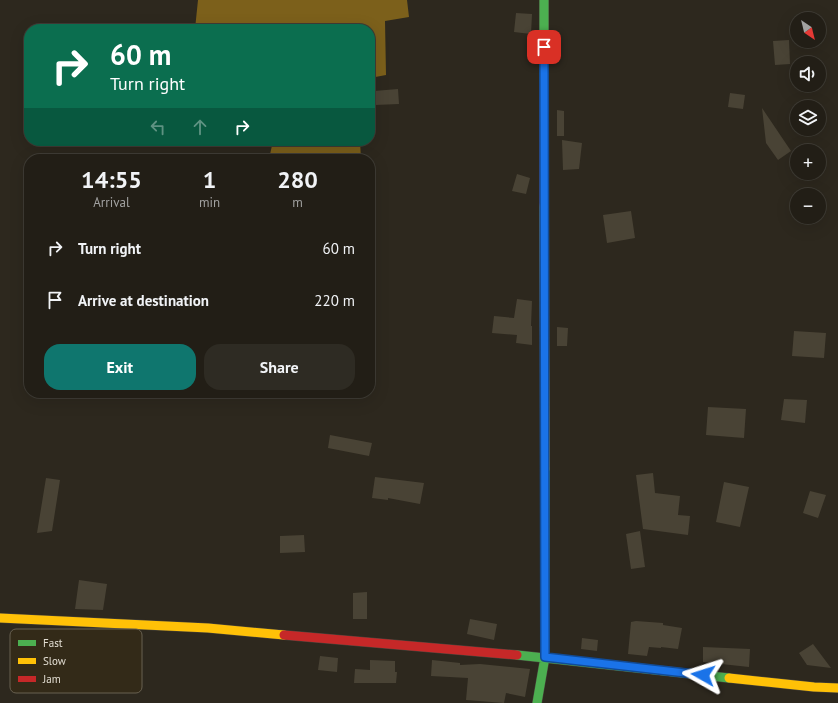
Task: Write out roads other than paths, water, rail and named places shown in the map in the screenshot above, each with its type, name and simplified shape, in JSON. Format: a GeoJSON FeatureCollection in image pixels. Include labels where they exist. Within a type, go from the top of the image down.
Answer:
{"type":"FeatureCollection","features":[{"type":"Feature","properties":{"kind":"street"},"geometry":{"type":"LineString","coordinates":[[537,703],[545,657],[544,0]]}},
{"type":"Feature","properties":{"kind":"street"},"geometry":{"type":"LineString","coordinates":[[0,618],[208,628],[545,657],[814,687],[838,688]]}}]}
